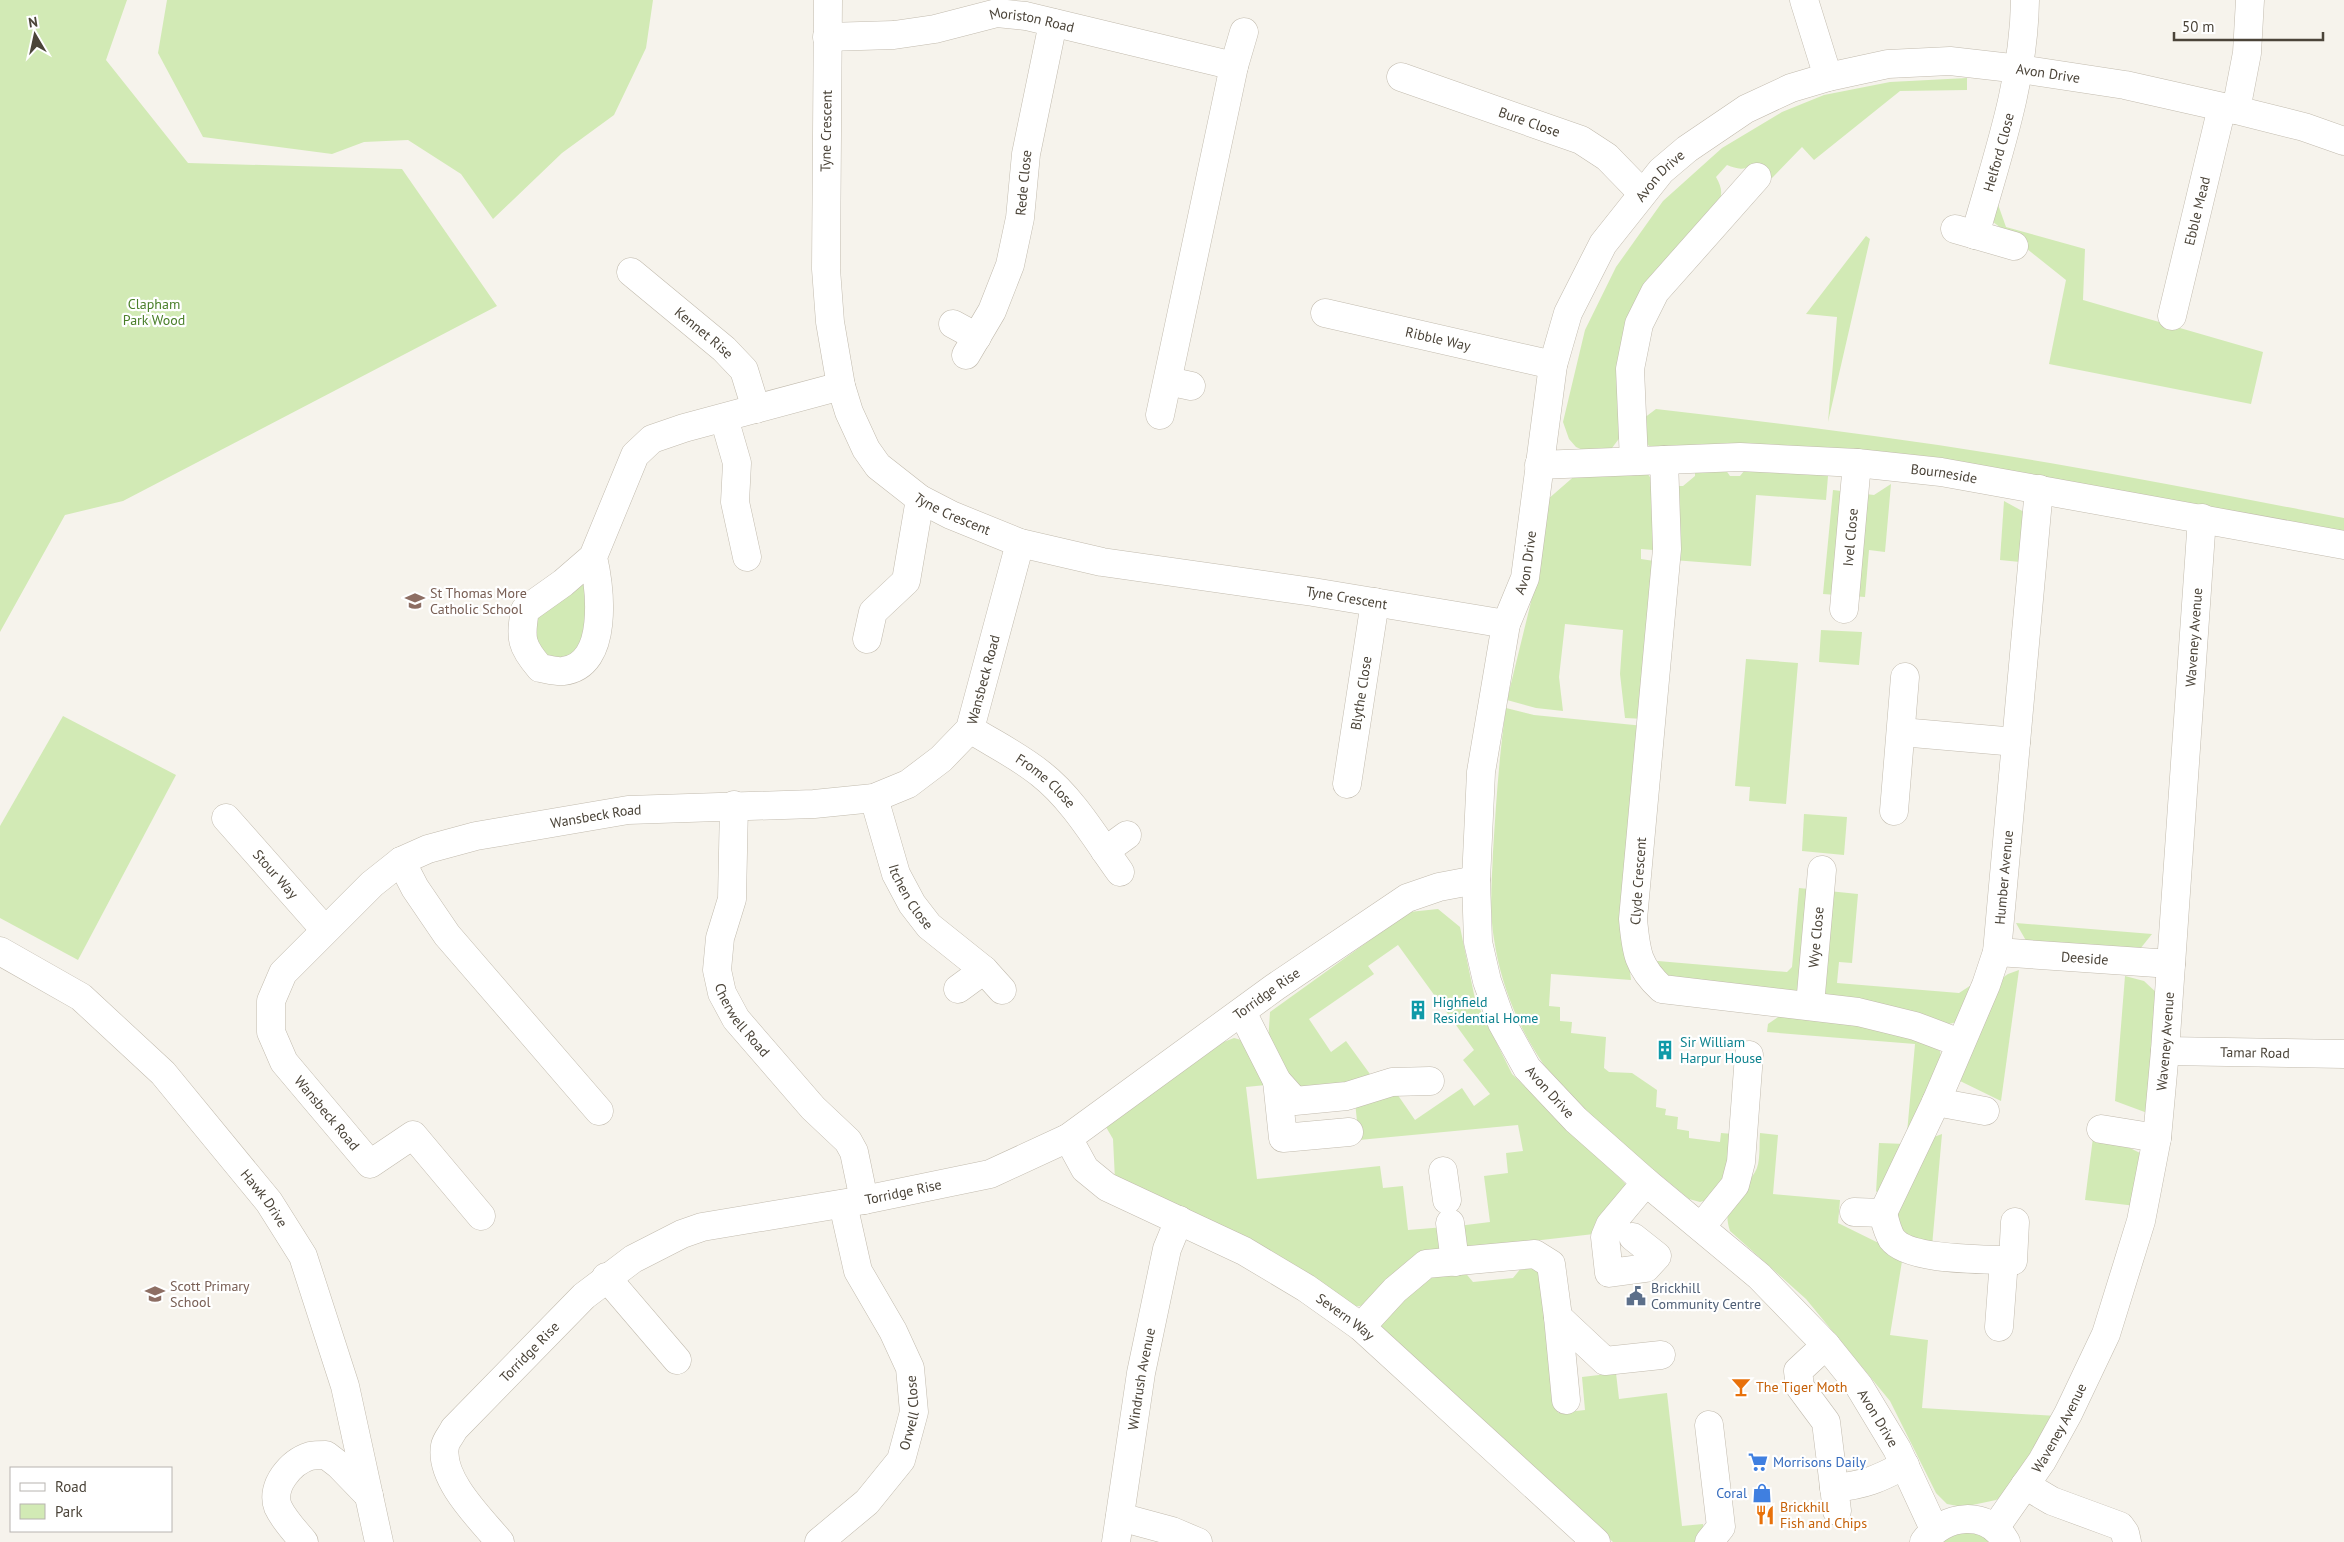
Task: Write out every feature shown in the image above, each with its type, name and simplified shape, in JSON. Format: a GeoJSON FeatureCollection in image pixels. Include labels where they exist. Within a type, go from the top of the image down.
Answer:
{"type":"FeatureCollection","features":[{"type":"Feature","properties":{"kind":"street","name":"Tyne Crescent"},"geometry":{"type":"LineString","coordinates":[[828,0],[826,269],[830,322],[841,386],[849,412],[866,449],[874,460],[899,484],[920,499],[950,515],[1020,543],[1102,562],[1375,602],[1506,624]]}},
{"type":"Feature","properties":{"kind":"street"},"geometry":{"type":"LineString","coordinates":[[1804,0],[1828,77]]}},
{"type":"Feature","properties":{"kind":"street","name":"Helford Close"},"geometry":{"type":"LineString","coordinates":[[2014,246],[1965,232],[2020,68],[2025,30],[2025,0]]}},
{"type":"Feature","properties":{"kind":"street","name":"Ebble Mead"},"geometry":{"type":"LineString","coordinates":[[2172,316],[2229,108],[2247,53],[2250,0]]}},
{"type":"Feature","properties":{"kind":"street","name":"Moriston Road"},"geometry":{"type":"LineString","coordinates":[[827,37],[902,33],[935,29],[997,13],[1026,16],[1234,66]]}},
{"type":"Feature","properties":{"kind":"street","name":"Rede Close"},"geometry":{"type":"LineString","coordinates":[[953,324],[971,346],[992,311],[1010,265],[1020,218],[1026,154],[1053,23]]}},
{"type":"Feature","properties":{"kind":"street"},"geometry":{"type":"LineString","coordinates":[[1160,415],[1179,383],[1234,66],[1244,32]]}},
{"type":"Feature","properties":{"kind":"street","name":"Avon Drive"},"geometry":{"type":"LineString","coordinates":[[1929,1536],[1905,1465],[1859,1386],[1826,1345],[1760,1276],[1646,1182],[1576,1120],[1527,1068],[1502,1023],[1487,981],[1478,942],[1476,880],[1482,772],[1506,624],[1525,578],[1552,365],[1568,313],[1603,244],[1661,170],[1687,149],[1746,109],[1791,88],[1828,77],[1888,64],[1950,61],[2020,68],[2125,85],[2229,108],[2304,127],[2344,141]]}},
{"type":"Feature","properties":{"kind":"street","name":"Bure Close"},"geometry":{"type":"LineString","coordinates":[[1401,77],[1581,140],[1607,157],[1642,193]]}},
{"type":"Feature","properties":{"kind":"street"},"geometry":{"type":"LineString","coordinates":[[1634,461],[1630,369],[1639,324],[1655,292],[1757,177]]}},
{"type":"Feature","properties":{"kind":"street","name":"Kennet Rise"},"geometry":{"type":"LineString","coordinates":[[631,272],[724,349],[744,370],[756,409]]}},
{"type":"Feature","properties":{"kind":"street","name":"Ribble Way"},"geometry":{"type":"LineString","coordinates":[[1325,313],[1552,365]]}},
{"type":"Feature","properties":{"kind":"street"},"geometry":{"type":"LineString","coordinates":[[593,557],[635,455],[652,439],[684,428],[841,386]]}},
{"type":"Feature","properties":{"kind":"street"},"geometry":{"type":"LineString","coordinates":[[724,418],[737,463],[736,502],[747,556]]}},
{"type":"Feature","properties":{"kind":"street","name":"Bourneside"},"geometry":{"type":"LineString","coordinates":[[1539,465],[1740,457],[1857,463],[1941,472],[2202,518],[2344,546]]}},
{"type":"Feature","properties":{"kind":"street","name":"Clyde Crescent"},"geometry":{"type":"LineString","coordinates":[[1664,460],[1667,549],[1633,919],[1636,949],[1646,975],[1662,989],[1858,1012],[1915,1026],[1960,1043]]}},
{"type":"Feature","properties":{"kind":"street","name":"Ivel Close"},"geometry":{"type":"LineString","coordinates":[[1844,610],[1857,463]]}},
{"type":"Feature","properties":{"kind":"street","name":"Humber Avenue"},"geometry":{"type":"LineString","coordinates":[[1883,1213],[1936,1102],[1986,985],[1996,952],[2039,489]]}},
{"type":"Feature","properties":{"kind":"street"},"geometry":{"type":"LineString","coordinates":[[867,639],[873,612],[906,581],[920,499]]}},
{"type":"Feature","properties":{"kind":"street","name":"Waveney Avenue"},"geometry":{"type":"LineString","coordinates":[[2001,1535],[2025,1485],[2042,1461],[2068,1414],[2106,1334],[2142,1221],[2157,1138],[2165,1051],[2202,518]]}},
{"type":"Feature","properties":{"kind":"street","name":"Wansbeck Road"},"geometry":{"type":"LineString","coordinates":[[481,1216],[413,1135],[370,1164],[284,1062],[271,1032],[271,1001],[284,973],[372,884],[401,861],[428,849],[476,836],[628,810],[734,805],[814,804],[874,798],[908,784],[941,758],[970,729],[1020,543]]}},
{"type":"Feature","properties":{"kind":"street","name":"Blythe Close"},"geometry":{"type":"LineString","coordinates":[[1347,784],[1375,602]]}},
{"type":"Feature","properties":{"kind":"street"},"geometry":{"type":"LineString","coordinates":[[1894,810],[1905,677]]}},
{"type":"Feature","properties":{"kind":"street","name":"Frome Close"},"geometry":{"type":"LineString","coordinates":[[970,729],[1013,753],[1042,774],[1064,796],[1112,862],[1127,835]]}},
{"type":"Feature","properties":{"kind":"street"},"geometry":{"type":"LineString","coordinates":[[1901,732],[2016,742]]}},
{"type":"Feature","properties":{"kind":"street","name":"Itchen Close"},"geometry":{"type":"LineString","coordinates":[[874,798],[896,874],[912,904],[929,926],[984,970],[1002,990]]}},
{"type":"Feature","properties":{"kind":"street","name":"Cherwell Road"},"geometry":{"type":"LineString","coordinates":[[734,805],[732,899],[720,938],[716,970],[722,993],[736,1019],[813,1108],[848,1141],[854,1152],[854,1202]]}},
{"type":"Feature","properties":{"kind":"street","name":"Stour Way"},"geometry":{"type":"LineString","coordinates":[[226,818],[325,930]]}},
{"type":"Feature","properties":{"kind":"street"},"geometry":{"type":"LineString","coordinates":[[401,861],[415,888],[447,935],[599,1111]]}},
{"type":"Feature","properties":{"kind":"street","name":"Wye Close"},"geometry":{"type":"LineString","coordinates":[[1810,1005],[1822,870]]}},
{"type":"Feature","properties":{"kind":"street","name":"Torridge Rise"},"geometry":{"type":"LineString","coordinates":[[500,1542],[455,1487],[447,1467],[445,1446],[454,1429],[584,1296],[633,1259],[682,1234],[702,1227],[854,1202],[990,1174],[1068,1138],[1276,987],[1407,898],[1439,887],[1476,880]]}},
{"type":"Feature","properties":{"kind":"street","name":"Hawk Drive"},"geometry":{"type":"LineString","coordinates":[[0,951],[81,997],[163,1073],[269,1202],[303,1256],[345,1386],[379,1542]]}},
{"type":"Feature","properties":{"kind":"street","name":"Deeside"},"geometry":{"type":"LineString","coordinates":[[1996,952],[2171,964]]}},
{"type":"Feature","properties":{"kind":"street"},"geometry":{"type":"LineString","coordinates":[[958,989],[984,970]]}},
{"type":"Feature","properties":{"kind":"street"},"geometry":{"type":"LineString","coordinates":[[1242,1012],[1277,1081],[1295,1101],[1347,1096],[1392,1082],[1430,1081]]}},
{"type":"Feature","properties":{"kind":"street","name":"Tamar Road"},"geometry":{"type":"LineString","coordinates":[[2165,1051],[2344,1054]]}},
{"type":"Feature","properties":{"kind":"street"},"geometry":{"type":"LineString","coordinates":[[1701,1227],[1735,1185],[1741,1162],[1749,1055]]}},
{"type":"Feature","properties":{"kind":"street"},"geometry":{"type":"LineString","coordinates":[[1277,1081],[1283,1138],[1349,1132]]}},
{"type":"Feature","properties":{"kind":"street"},"geometry":{"type":"LineString","coordinates":[[1936,1102],[1985,1111]]}},
{"type":"Feature","properties":{"kind":"street"},"geometry":{"type":"LineString","coordinates":[[2101,1129],[2157,1138]]}},
{"type":"Feature","properties":{"kind":"street","name":"Severn Way"},"geometry":{"type":"LineString","coordinates":[[1068,1138],[1085,1169],[1107,1187],[1244,1251],[1306,1288],[1361,1327],[1596,1542]]}},
{"type":"Feature","properties":{"kind":"street"},"geometry":{"type":"LineString","coordinates":[[1443,1171],[1455,1262]]}},
{"type":"Feature","properties":{"kind":"street"},"geometry":{"type":"LineString","coordinates":[[1633,1237],[1657,1256],[1646,1268],[1609,1273],[1604,1237],[1610,1226],[1646,1182]]}},
{"type":"Feature","properties":{"kind":"street","name":"Orwell Close"},"geometry":{"type":"LineString","coordinates":[[833,1538],[867,1502],[901,1460],[914,1412],[910,1368],[893,1331],[858,1271],[854,1202]]}},
{"type":"Feature","properties":{"kind":"street"},"geometry":{"type":"LineString","coordinates":[[1854,1212],[1883,1213],[1892,1239],[1902,1247],[1924,1255],[2013,1261],[2015,1222]]}},
{"type":"Feature","properties":{"kind":"street","name":"Windrush Avenue"},"geometry":{"type":"LineString","coordinates":[[1118,1529],[1141,1373],[1167,1249],[1179,1220]]}},
{"type":"Feature","properties":{"kind":"street"},"geometry":{"type":"LineString","coordinates":[[1361,1327],[1395,1290],[1426,1264],[1535,1254],[1550,1264],[1558,1317],[1566,1400]]}},
{"type":"Feature","properties":{"kind":"street"},"geometry":{"type":"LineString","coordinates":[[2000,1327],[2004,1260]]}},
{"type":"Feature","properties":{"kind":"street"},"geometry":{"type":"LineString","coordinates":[[606,1278],[677,1360]]}},
{"type":"Feature","properties":{"kind":"street"},"geometry":{"type":"LineString","coordinates":[[1558,1317],[1605,1361],[1661,1355]]}},
{"type":"Feature","properties":{"kind":"street"},"geometry":{"type":"LineString","coordinates":[[1826,1345],[1798,1371],[1800,1386],[1826,1422],[1835,1499],[1905,1465]]}},
{"type":"Feature","properties":{"kind":"street"},"geometry":{"type":"LineString","coordinates":[[1709,1425],[1721,1527],[1709,1542]]}},
{"type":"Feature","properties":{"kind":"street"},"geometry":{"type":"LineString","coordinates":[[304,1542],[284,1519],[277,1505],[276,1494],[278,1484],[296,1464],[310,1456],[326,1455],[339,1465],[370,1497]]}},
{"type":"Feature","properties":{"kind":"street"},"geometry":{"type":"LineString","coordinates":[[2025,1485],[2052,1501],[2120,1526],[2126,1533],[2127,1542]]}},
{"type":"Feature","properties":{"kind":"street"},"geometry":{"type":"LineString","coordinates":[[1929,1536],[1949,1521],[1965,1518],[1981,1520],[2001,1535]]}},
{"type":"Feature","properties":{"kind":"street"},"geometry":{"type":"LineString","coordinates":[[1118,1529],[1172,1531],[1198,1542]]}},
{"type":"Feature","properties":{"kind":"green space","name":"Clapham Park Wood"},"geometry":{"type":"Polygon","coordinates":[[[0,0],[127,0],[106,60],[188,163],[402,169],[497,306],[123,501],[65,515],[0,632],[0,0]]]}},
{"type":"Feature","properties":{"kind":"green space"},"geometry":{"type":"Polygon","coordinates":[[[167,0],[653,0],[646,48],[614,115],[562,153],[493,219],[461,174],[408,140],[364,142],[332,154],[203,137],[158,53],[167,0]]]}},
{"type":"Feature","properties":{"kind":"green space"},"geometry":{"type":"Polygon","coordinates":[[[1967,78],[1967,90],[1900,91],[1814,160],[1802,147],[1772,178],[1753,164],[1747,168],[1740,169],[1727,165],[1716,177],[1721,191],[1718,205],[1653,277],[1624,432],[1612,448],[1604,452],[1585,451],[1576,447],[1569,439],[1563,422],[1585,330],[1616,267],[1663,201],[1722,148],[1782,112],[1824,95],[1890,82],[1967,78]]]}},
{"type":"Feature","properties":{"kind":"green space"},"geometry":{"type":"Polygon","coordinates":[[[1995,196],[2006,227],[2085,249],[2083,300],[2263,352],[2251,404],[2049,364],[2066,280],[1992,221],[1995,196]]]}},
{"type":"Feature","properties":{"kind":"green space"},"geometry":{"type":"Polygon","coordinates":[[[1866,236],[1870,239],[1828,422],[1837,317],[1806,314],[1866,236]]]}},
{"type":"Feature","properties":{"kind":"green space"},"geometry":{"type":"Polygon","coordinates":[[[1656,409],[1952,447],[2160,483],[2344,518],[2344,537],[1655,449],[1644,443],[1644,418],[1656,409]]]}},
{"type":"Feature","properties":{"kind":"green space"},"geometry":{"type":"Polygon","coordinates":[[[1723,466],[1730,476],[1740,476],[1748,466],[1824,470],[1828,476],[1826,500],[1756,495],[1751,566],[1673,560],[1675,486],[1683,486],[1695,476],[1695,467],[1723,466]]]}},
{"type":"Feature","properties":{"kind":"green space"},"geometry":{"type":"Polygon","coordinates":[[[1578,473],[1647,473],[1655,484],[1653,550],[1641,549],[1641,559],[1654,561],[1645,719],[1625,718],[1620,674],[1623,630],[1565,624],[1559,677],[1563,711],[1536,708],[1507,700],[1539,569],[1547,500],[1578,473]]]}},
{"type":"Feature","properties":{"kind":"green space"},"geometry":{"type":"Polygon","coordinates":[[[1891,484],[1885,552],[1869,550],[1865,597],[1823,594],[1833,490],[1874,495],[1891,484]]]}},
{"type":"Feature","properties":{"kind":"green space"},"geometry":{"type":"Polygon","coordinates":[[[2004,501],[2024,512],[2020,562],[2000,560],[2004,501]]]}},
{"type":"Feature","properties":{"kind":"green space"},"geometry":{"type":"Polygon","coordinates":[[[576,576],[591,592],[579,653],[558,658],[537,652],[534,624],[542,611],[576,576]]]}},
{"type":"Feature","properties":{"kind":"green space"},"geometry":{"type":"Polygon","coordinates":[[[1821,630],[1862,632],[1859,665],[1819,662],[1821,630]]]}},
{"type":"Feature","properties":{"kind":"green space"},"geometry":{"type":"Polygon","coordinates":[[[1746,659],[1798,663],[1786,804],[1749,801],[1750,787],[1735,786],[1746,659]]]}},
{"type":"Feature","properties":{"kind":"green space"},"geometry":{"type":"Polygon","coordinates":[[[1506,708],[1534,715],[1644,726],[1626,938],[1631,980],[1551,974],[1549,1006],[1560,1007],[1560,1021],[1572,1022],[1571,1033],[1606,1037],[1604,1068],[1609,1072],[1632,1073],[1657,1090],[1656,1107],[1666,1109],[1665,1115],[1678,1117],[1677,1129],[1689,1131],[1689,1138],[1720,1142],[1721,1133],[1733,1134],[1730,1174],[1707,1200],[1700,1202],[1689,1199],[1610,1134],[1566,1092],[1540,1059],[1529,1041],[1510,1001],[1498,960],[1492,928],[1491,906],[1501,744],[1506,708]]]}},
{"type":"Feature","properties":{"kind":"green space"},"geometry":{"type":"Polygon","coordinates":[[[63,716],[176,775],[78,960],[0,918],[0,826],[63,716]]]}},
{"type":"Feature","properties":{"kind":"green space"},"geometry":{"type":"Polygon","coordinates":[[[1804,814],[1847,817],[1844,855],[1802,851],[1804,814]]]}},
{"type":"Feature","properties":{"kind":"green space"},"geometry":{"type":"Polygon","coordinates":[[[1799,888],[1858,894],[1852,963],[1839,962],[1837,983],[1959,993],[1979,980],[1957,1022],[1945,1025],[1680,985],[1651,964],[1658,961],[1787,972],[1792,967],[1799,888]]]}},
{"type":"Feature","properties":{"kind":"green space"},"geometry":{"type":"Polygon","coordinates":[[[1438,909],[1460,927],[1475,999],[1512,1074],[1631,1189],[1594,1234],[1461,1249],[1458,1226],[1490,1222],[1484,1176],[1508,1173],[1506,1153],[1523,1151],[1518,1125],[1359,1140],[1355,1102],[1395,1091],[1415,1120],[1462,1088],[1474,1106],[1490,1094],[1463,1060],[1474,1050],[1398,945],[1368,966],[1374,974],[1309,1019],[1331,1052],[1346,1041],[1375,1081],[1294,1089],[1268,1043],[1270,1012],[1409,912],[1438,909]]]}},
{"type":"Feature","properties":{"kind":"green space"},"geometry":{"type":"Polygon","coordinates":[[[2016,923],[2152,934],[2136,954],[2029,946],[2016,923]]]}},
{"type":"Feature","properties":{"kind":"green space"},"geometry":{"type":"Polygon","coordinates":[[[2019,970],[2001,1101],[1958,1080],[1994,984],[2008,974],[2019,970]]]}},
{"type":"Feature","properties":{"kind":"green space"},"geometry":{"type":"Polygon","coordinates":[[[2125,976],[2144,981],[2160,996],[2150,1114],[2115,1101],[2125,976]]]}},
{"type":"Feature","properties":{"kind":"green space"},"geometry":{"type":"Polygon","coordinates":[[[1781,1015],[1843,1021],[1883,1028],[1921,1041],[1940,1051],[1943,1067],[1906,1151],[1882,1188],[1876,1192],[1879,1143],[1906,1144],[1915,1044],[1767,1032],[1768,1024],[1781,1015]]]}},
{"type":"Feature","properties":{"kind":"green space"},"geometry":{"type":"Polygon","coordinates":[[[1234,1038],[1245,1041],[1266,1085],[1246,1087],[1257,1179],[1380,1166],[1383,1188],[1403,1186],[1408,1230],[1445,1227],[1447,1250],[1366,1305],[1353,1307],[1115,1180],[1113,1139],[1106,1127],[1221,1043],[1234,1038]]]}},
{"type":"Feature","properties":{"kind":"green space"},"geometry":{"type":"Polygon","coordinates":[[[2094,1130],[2146,1156],[2136,1206],[2085,1200],[2094,1130]]]}},
{"type":"Feature","properties":{"kind":"green space"},"geometry":{"type":"Polygon","coordinates":[[[1760,1133],[1778,1135],[1773,1194],[1840,1200],[1838,1223],[1903,1255],[1890,1335],[1928,1340],[1922,1408],[2057,1416],[2010,1491],[1996,1500],[1963,1507],[1947,1504],[1936,1493],[1890,1401],[1806,1299],[1730,1231],[1728,1212],[1730,1205],[1757,1168],[1760,1133]]]}},
{"type":"Feature","properties":{"kind":"green space"},"geometry":{"type":"Polygon","coordinates":[[[1942,1134],[1932,1246],[1906,1242],[1894,1218],[1926,1140],[1942,1134]]]}},
{"type":"Feature","properties":{"kind":"green space"},"geometry":{"type":"Polygon","coordinates":[[[1526,1262],[1542,1272],[1558,1413],[1585,1410],[1582,1377],[1616,1373],[1619,1399],[1667,1393],[1682,1526],[1703,1524],[1704,1533],[1697,1542],[1613,1542],[1384,1332],[1381,1324],[1421,1277],[1463,1270],[1473,1282],[1513,1278],[1526,1262]]]}},
{"type":"Feature","properties":{"kind":"green space"},"geometry":{"type":"Polygon","coordinates":[[[1950,1532],[1980,1533],[1991,1542],[1937,1542],[1950,1532]]]}},
{"type":"Feature","properties":{"kind":"place","name":"St Thomas More Catholic School"},"geometry":{"type":"Point","coordinates":[415,601]}},
{"type":"Feature","properties":{"kind":"place","name":"Highfield Residential Home"},"geometry":{"type":"Point","coordinates":[1418,1010]}},
{"type":"Feature","properties":{"kind":"place","name":"Sir William Harpur House"},"geometry":{"type":"Point","coordinates":[1665,1050]}},
{"type":"Feature","properties":{"kind":"place","name":"Scott Primary School"},"geometry":{"type":"Point","coordinates":[155,1294]}},
{"type":"Feature","properties":{"kind":"place","name":"Brickhill Community Centre"},"geometry":{"type":"Point","coordinates":[1636,1296]}},
{"type":"Feature","properties":{"kind":"place","name":"The Tiger Moth"},"geometry":{"type":"Point","coordinates":[1741,1387]}},
{"type":"Feature","properties":{"kind":"place","name":"Morrisons Daily"},"geometry":{"type":"Point","coordinates":[1758,1462]}},
{"type":"Feature","properties":{"kind":"place","name":"Coral"},"geometry":{"type":"Point","coordinates":[1762,1493]}},
{"type":"Feature","properties":{"kind":"place","name":"Brickhill Fish and Chips"},"geometry":{"type":"Point","coordinates":[1765,1515]}}]}
